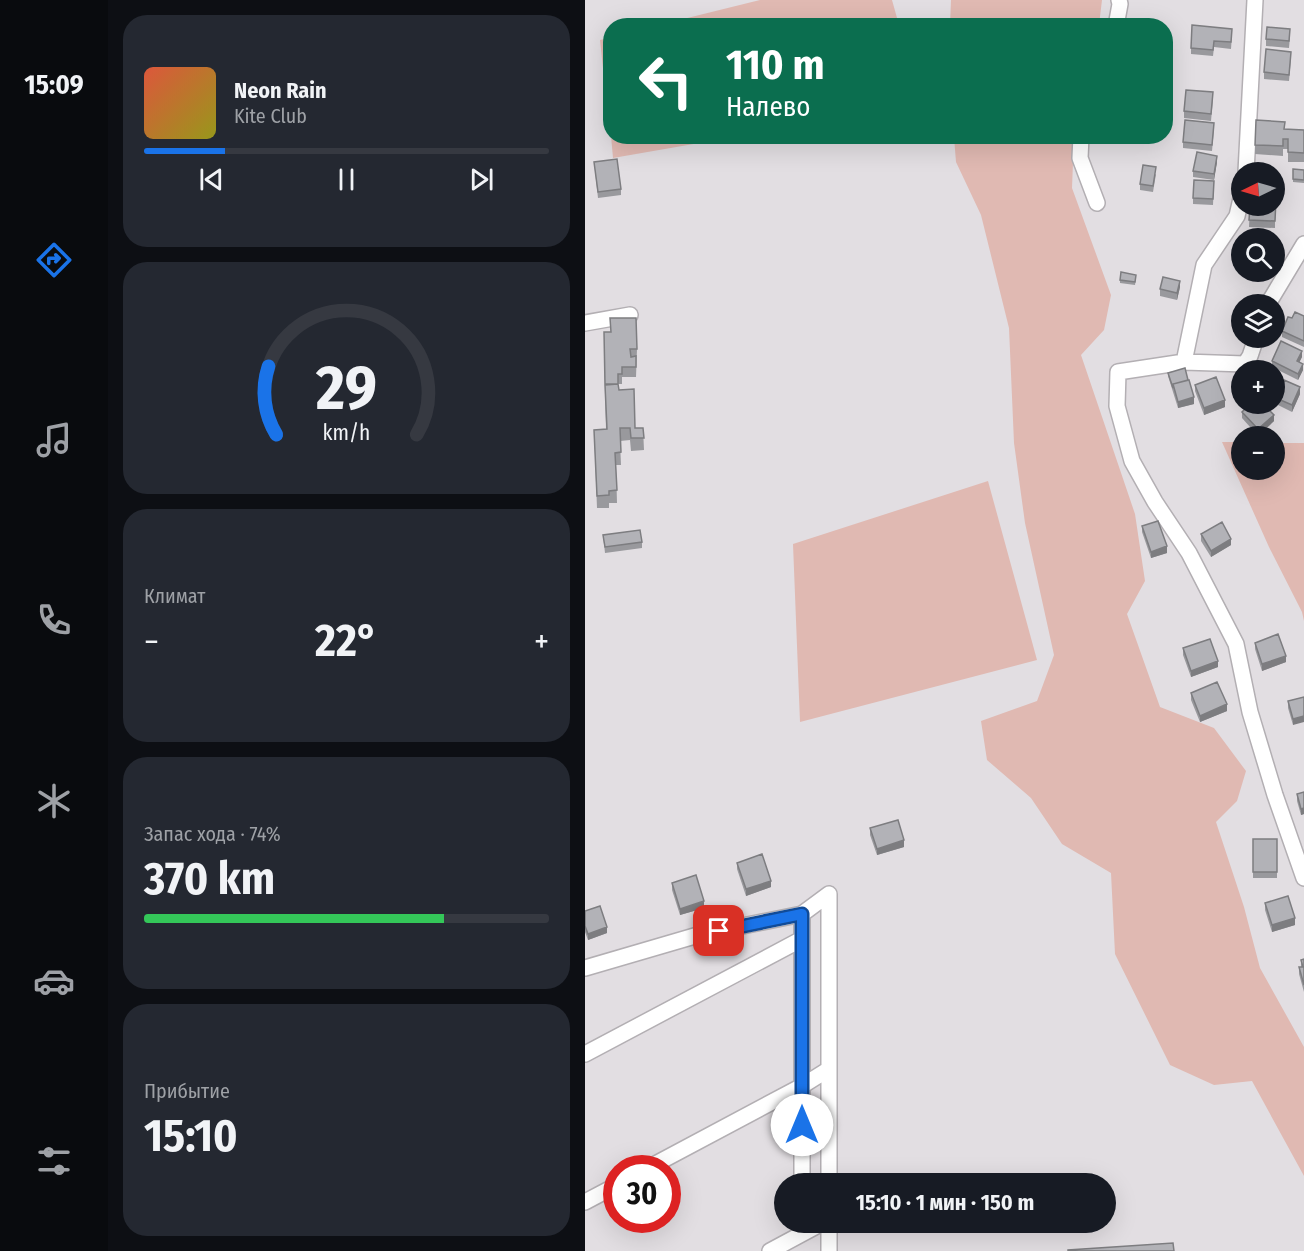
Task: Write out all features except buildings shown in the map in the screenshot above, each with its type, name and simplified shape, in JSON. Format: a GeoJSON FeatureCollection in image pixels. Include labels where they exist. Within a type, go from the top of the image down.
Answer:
{"type":"FeatureCollection","features":[{"type":"Feature","properties":{"kind":"street"},"geometry":{"type":"LineString","coordinates":[[1117,18],[1119,0]]}},
{"type":"Feature","properties":{"kind":"street"},"geometry":{"type":"LineString","coordinates":[[1247,162],[1255,0]]}},
{"type":"Feature","properties":{"kind":"street"},"geometry":{"type":"LineString","coordinates":[[1081,144],[1080,158],[1097,203]]}},
{"type":"Feature","properties":{"kind":"street"},"geometry":{"type":"LineString","coordinates":[[1184,362],[1204,266],[1237,216]]}},
{"type":"Feature","properties":{"kind":"street"},"geometry":{"type":"LineString","coordinates":[[1274,294],[1304,244]]}},
{"type":"Feature","properties":{"kind":"street"},"geometry":{"type":"LineString","coordinates":[[585,323],[630,315]]}},
{"type":"Feature","properties":{"kind":"street"},"geometry":{"type":"LineString","coordinates":[[1253,348],[1245,364],[1184,362],[1118,372],[1117,406],[1132,461],[1155,502],[1189,553],[1236,644],[1250,712],[1275,795],[1304,878]]}},
{"type":"Feature","properties":{"kind":"street"},"geometry":{"type":"LineString","coordinates":[[585,968],[698,935],[802,914],[829,894],[829,1173]]}},
{"type":"Feature","properties":{"kind":"street"},"geometry":{"type":"LineString","coordinates":[[802,914],[802,1173]]}},
{"type":"Feature","properties":{"kind":"street"},"geometry":{"type":"LineString","coordinates":[[585,1054],[802,939]]}},
{"type":"Feature","properties":{"kind":"street"},"geometry":{"type":"LineString","coordinates":[[672,1155],[802,1086],[829,1069]]}},
{"type":"Feature","properties":{"kind":"street"},"geometry":{"type":"LineString","coordinates":[[585,1202],[603,1192]]}},
{"type":"Feature","properties":{"kind":"street"},"geometry":{"type":"LineString","coordinates":[[770,1251],[795,1233]]}},
{"type":"Feature","properties":{"kind":"street"},"geometry":{"type":"LineString","coordinates":[[802,1233],[802,1251]]}},
{"type":"Feature","properties":{"kind":"street"},"geometry":{"type":"LineString","coordinates":[[829,1233],[829,1251]]}},
{"type":"Feature","properties":{"kind":"shaded area"},"geometry":{"type":"Polygon","coordinates":[[[760,0],[892,0],[897,18],[687,18],[760,0]]]}},
{"type":"Feature","properties":{"kind":"shaded area"},"geometry":{"type":"Polygon","coordinates":[[[951,0],[1102,0],[1100,18],[950,18],[951,0]]]}},
{"type":"Feature","properties":{"kind":"shaded area"},"geometry":{"type":"Polygon","coordinates":[[[603,39],[603,68],[600,40],[603,39]]]}},
{"type":"Feature","properties":{"kind":"shaded area"},"geometry":{"type":"Polygon","coordinates":[[[612,144],[694,144],[613,158],[612,144]]]}},
{"type":"Feature","properties":{"kind":"shaded area"},"geometry":{"type":"Polygon","coordinates":[[[955,144],[1074,144],[1072,188],[1111,295],[1104,330],[1081,355],[1135,514],[1145,581],[1127,614],[1160,707],[1214,728],[1246,771],[1237,801],[1216,822],[1244,907],[1260,968],[1304,1047],[1304,1176],[1252,1081],[1214,1085],[1170,1065],[1115,954],[1111,873],[1062,844],[1031,798],[987,760],[981,721],[1037,701],[1054,655],[1025,523],[1014,443],[1009,328],[981,215],[956,162],[955,144]]]}},
{"type":"Feature","properties":{"kind":"shaded area"},"geometry":{"type":"Polygon","coordinates":[[[1222,442],[1231,442],[1231,462],[1222,442]]]}},
{"type":"Feature","properties":{"kind":"shaded area"},"geometry":{"type":"Polygon","coordinates":[[[1285,443],[1304,443],[1304,621],[1302,612],[1239,480],[1285,480],[1285,443]]]}},
{"type":"Feature","properties":{"kind":"shaded area"},"geometry":{"type":"Polygon","coordinates":[[[988,481],[1037,660],[800,722],[793,544],[988,481]]]}},
{"type":"Feature","properties":{"kind":"route"},"geometry":{"type":"LineString","coordinates":[[719,931],[802,914],[802,1125]]}}]}
